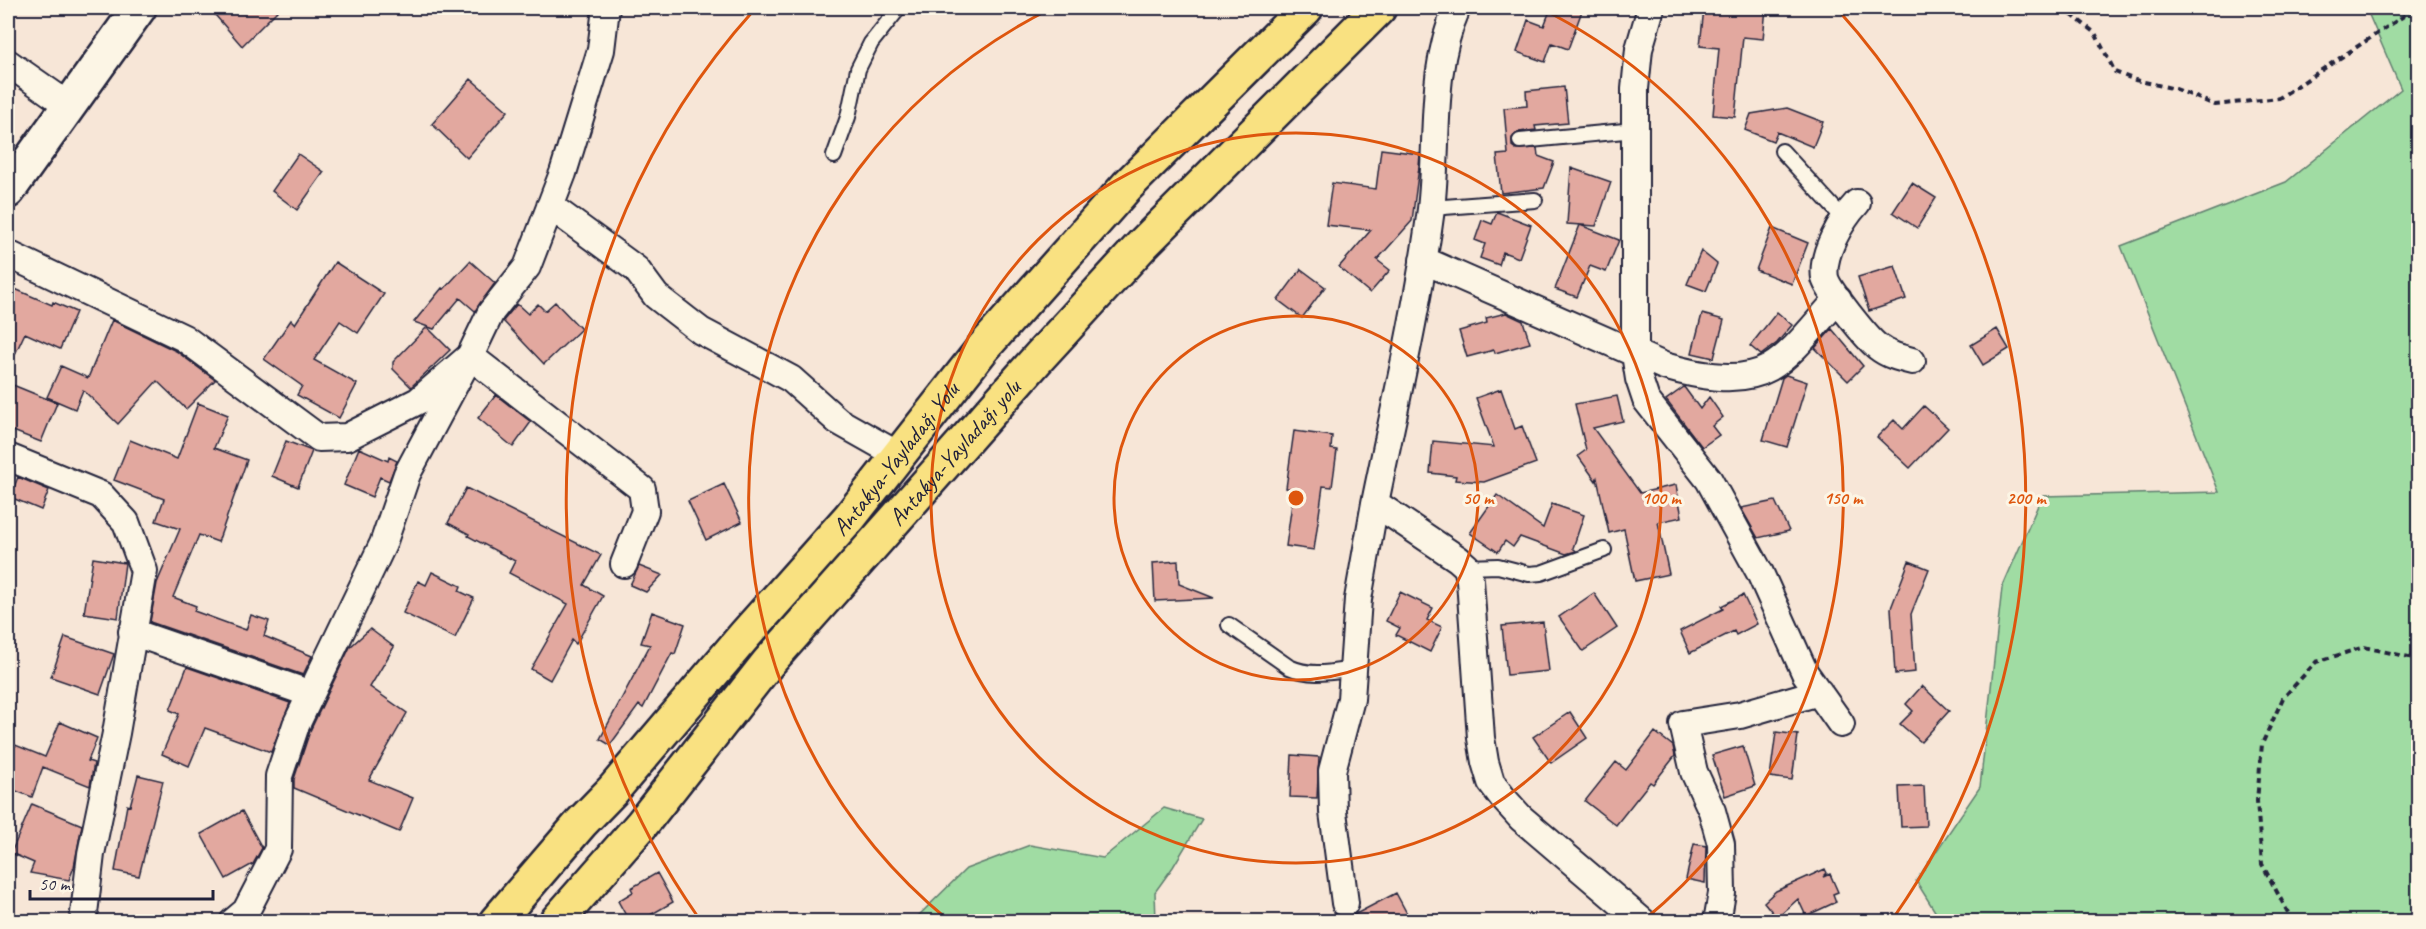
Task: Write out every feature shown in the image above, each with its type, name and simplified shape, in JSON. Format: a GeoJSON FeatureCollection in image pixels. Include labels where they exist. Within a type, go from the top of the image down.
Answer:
{"type":"FeatureCollection","features":[{"type":"Feature","properties":{"kind":"highway","name":"Antakya-Yayladağı Yolu"},"geometry":{"type":"LineString","coordinates":[[496,921],[850,517],[983,348],[1127,186],[1306,8]]}},
{"type":"Feature","properties":{"kind":"highway","name":"Antakya-Yayladağı yolu"},"geometry":{"type":"LineString","coordinates":[[556,921],[642,824],[768,663],[1040,356],[1143,244],[1379,8]]}},
{"type":"Feature","properties":{"kind":"main road"},"geometry":{"type":"LineString","coordinates":[[8,191],[140,8]]}},
{"type":"Feature","properties":{"kind":"street"},"geometry":{"type":"LineString","coordinates":[[233,921],[246,911],[278,849],[279,776],[296,725],[383,544],[407,474],[491,312],[527,267],[563,173],[601,50],[606,8]]}},
{"type":"Feature","properties":{"kind":"street"},"geometry":{"type":"LineString","coordinates":[[1345,903],[1333,812],[1332,771],[1349,711],[1358,599],[1423,260],[1435,168],[1437,86],[1445,41],[1457,8]]}},
{"type":"Feature","properties":{"kind":"street"},"geometry":{"type":"LineString","coordinates":[[1651,8],[1636,66],[1635,354],[1639,379],[1646,400],[1709,480],[1760,573],[1798,660],[1841,724]]}},
{"type":"Feature","properties":{"kind":"street"},"geometry":{"type":"LineString","coordinates":[[8,63],[68,105]]}},
{"type":"Feature","properties":{"kind":"street"},"geometry":{"type":"LineString","coordinates":[[550,206],[636,269],[656,296],[701,331],[791,378],[838,421],[900,456]]}},
{"type":"Feature","properties":{"kind":"street"},"geometry":{"type":"LineString","coordinates":[[1851,211],[1832,243],[1825,270],[1827,282],[1875,346],[1892,355],[1912,361]]}},
{"type":"Feature","properties":{"kind":"street"},"geometry":{"type":"LineString","coordinates":[[8,254],[184,338],[319,438],[347,437],[418,401],[470,356]]}},
{"type":"Feature","properties":{"kind":"street"},"geometry":{"type":"LineString","coordinates":[[1423,260],[1635,354],[1664,366],[1697,374],[1752,375],[1777,363],[1838,299]]}},
{"type":"Feature","properties":{"kind":"street"},"geometry":{"type":"LineString","coordinates":[[470,356],[642,489],[645,511],[624,564]]}},
{"type":"Feature","properties":{"kind":"street"},"geometry":{"type":"LineString","coordinates":[[8,457],[100,495],[126,522],[144,570],[116,733],[91,854],[83,921]]}},
{"type":"Feature","properties":{"kind":"street"},"geometry":{"type":"LineString","coordinates":[[1375,503],[1467,567],[1470,580],[1481,738],[1491,782],[1521,818],[1642,921]]}},
{"type":"Feature","properties":{"kind":"street"},"geometry":{"type":"LineString","coordinates":[[132,632],[311,694]]}},
{"type":"Feature","properties":{"kind":"street"},"geometry":{"type":"LineString","coordinates":[[1717,921],[1722,892],[1722,844],[1712,811],[1694,772],[1683,724],[1740,715],[1819,693]]}},
{"type":"Feature","properties":{"kind":"lane"},"geometry":{"type":"LineString","coordinates":[[834,156],[848,117],[861,62],[871,44],[898,8]]}},
{"type":"Feature","properties":{"kind":"lane"},"geometry":{"type":"LineString","coordinates":[[1520,141],[1635,130]]}},
{"type":"Feature","properties":{"kind":"lane"},"geometry":{"type":"LineString","coordinates":[[1782,150],[1851,211]]}},
{"type":"Feature","properties":{"kind":"lane"},"geometry":{"type":"LineString","coordinates":[[1431,208],[1535,200]]}},
{"type":"Feature","properties":{"kind":"lane"},"geometry":{"type":"LineString","coordinates":[[1467,567],[1498,566],[1529,574],[1541,573],[1604,550]]}},
{"type":"Feature","properties":{"kind":"lane"},"geometry":{"type":"LineString","coordinates":[[1229,625],[1288,667],[1299,672],[1315,674],[1354,669]]}},
{"type":"Feature","properties":{"kind":"path"},"geometry":{"type":"LineString","coordinates":[[2063,8],[2095,33],[2115,72],[2135,80],[2176,89],[2215,105],[2278,98],[2416,8]]}},
{"type":"Feature","properties":{"kind":"path"},"geometry":{"type":"LineString","coordinates":[[2293,921],[2262,864],[2257,801],[2262,744],[2283,698],[2316,662],[2364,647],[2418,659]]}},
{"type":"Feature","properties":{"kind":"green space"},"geometry":{"type":"Polygon","coordinates":[[[2366,8],[2418,8],[2418,921],[1941,921],[1916,881],[1980,787],[2002,588],[2042,496],[2219,492],[2121,246],[2286,182],[2401,89],[2366,8]]]}},
{"type":"Feature","properties":{"kind":"green space"},"geometry":{"type":"Polygon","coordinates":[[[1164,808],[1202,819],[1155,892],[1156,921],[913,921],[966,869],[1030,845],[1103,858],[1164,808]]]}},
{"type":"Feature","properties":{"kind":"building"},"geometry":{"type":"Polygon","coordinates":[[[209,8],[280,8],[242,46],[209,8]]]}},
{"type":"Feature","properties":{"kind":"building"},"geometry":{"type":"Polygon","coordinates":[[[1551,8],[1583,8],[1568,49],[1552,43],[1545,62],[1517,52],[1528,20],[1544,26],[1551,8]]]}},
{"type":"Feature","properties":{"kind":"building"},"geometry":{"type":"Polygon","coordinates":[[[1704,8],[1766,8],[1763,39],[1743,37],[1735,117],[1713,115],[1719,48],[1700,46],[1704,8]]]}},
{"type":"Feature","properties":{"kind":"building"},"geometry":{"type":"Polygon","coordinates":[[[471,79],[508,111],[467,158],[432,124],[471,79]]]}},
{"type":"Feature","properties":{"kind":"building"},"geometry":{"type":"Polygon","coordinates":[[[1564,87],[1568,123],[1535,126],[1536,130],[1519,132],[1512,138],[1512,146],[1516,149],[1537,148],[1538,156],[1554,162],[1544,188],[1501,193],[1497,155],[1508,154],[1504,108],[1527,106],[1526,91],[1564,87]]]}},
{"type":"Feature","properties":{"kind":"building"},"geometry":{"type":"Polygon","coordinates":[[[1787,108],[1823,122],[1813,147],[1777,132],[1773,141],[1745,130],[1751,114],[1787,108]]]}},
{"type":"Feature","properties":{"kind":"building"},"geometry":{"type":"Polygon","coordinates":[[[1381,149],[1420,154],[1412,221],[1377,260],[1390,270],[1370,293],[1339,267],[1371,230],[1326,225],[1332,183],[1376,189],[1381,149]]]}},
{"type":"Feature","properties":{"kind":"building"},"geometry":{"type":"Polygon","coordinates":[[[298,154],[324,172],[297,210],[272,191],[298,154]]]}},
{"type":"Feature","properties":{"kind":"building"},"geometry":{"type":"Polygon","coordinates":[[[1571,168],[1611,182],[1596,226],[1567,224],[1571,168]]]}},
{"type":"Feature","properties":{"kind":"building"},"geometry":{"type":"Polygon","coordinates":[[[1912,183],[1936,198],[1917,228],[1893,212],[1912,183]]]}},
{"type":"Feature","properties":{"kind":"building"},"geometry":{"type":"Polygon","coordinates":[[[1497,212],[1531,225],[1519,258],[1503,252],[1499,265],[1480,258],[1485,244],[1475,240],[1482,220],[1492,224],[1497,212]]]}},
{"type":"Feature","properties":{"kind":"building"},"geometry":{"type":"Polygon","coordinates":[[[1580,225],[1619,240],[1606,272],[1590,266],[1577,297],[1555,289],[1580,225]]]}},
{"type":"Feature","properties":{"kind":"building"},"geometry":{"type":"Polygon","coordinates":[[[1772,228],[1808,243],[1792,284],[1756,270],[1772,228]]]}},
{"type":"Feature","properties":{"kind":"building"},"geometry":{"type":"Polygon","coordinates":[[[1701,251],[1717,264],[1706,291],[1687,284],[1701,251]]]}},
{"type":"Feature","properties":{"kind":"building"},"geometry":{"type":"Polygon","coordinates":[[[470,261],[495,283],[475,311],[460,298],[434,329],[414,322],[442,288],[444,289],[470,261]]]}},
{"type":"Feature","properties":{"kind":"building"},"geometry":{"type":"Polygon","coordinates":[[[335,262],[384,294],[358,333],[340,321],[314,360],[357,384],[339,418],[297,395],[302,386],[264,359],[291,320],[295,324],[335,262]]]}},
{"type":"Feature","properties":{"kind":"building"},"geometry":{"type":"Polygon","coordinates":[[[1895,266],[1906,299],[1869,311],[1858,277],[1895,266]]]}},
{"type":"Feature","properties":{"kind":"building"},"geometry":{"type":"Polygon","coordinates":[[[1301,269],[1325,287],[1302,318],[1278,300],[1301,269]]]}},
{"type":"Feature","properties":{"kind":"building"},"geometry":{"type":"Polygon","coordinates":[[[8,286],[52,305],[53,302],[76,312],[60,349],[25,333],[8,369],[8,286]]]}},
{"type":"Feature","properties":{"kind":"building"},"geometry":{"type":"Polygon","coordinates":[[[555,302],[581,329],[544,364],[503,321],[517,304],[528,314],[538,304],[545,311],[555,302]]]}},
{"type":"Feature","properties":{"kind":"building"},"geometry":{"type":"Polygon","coordinates":[[[1777,312],[1792,325],[1777,343],[1761,355],[1750,346],[1777,312]]]}},
{"type":"Feature","properties":{"kind":"building"},"geometry":{"type":"Polygon","coordinates":[[[1506,313],[1523,321],[1530,343],[1495,353],[1494,350],[1467,357],[1459,331],[1487,323],[1486,318],[1506,313]]]}},
{"type":"Feature","properties":{"kind":"building"},"geometry":{"type":"Polygon","coordinates":[[[1702,314],[1724,320],[1714,358],[1692,353],[1702,314]]]}},
{"type":"Feature","properties":{"kind":"building"},"geometry":{"type":"Polygon","coordinates":[[[112,320],[176,351],[215,380],[186,409],[157,381],[118,424],[83,390],[75,409],[47,397],[61,366],[88,378],[112,320]]]}},
{"type":"Feature","properties":{"kind":"building"},"geometry":{"type":"Polygon","coordinates":[[[427,327],[450,350],[411,387],[393,369],[393,362],[427,327]]]}},
{"type":"Feature","properties":{"kind":"building"},"geometry":{"type":"Polygon","coordinates":[[[1832,329],[1863,366],[1848,381],[1815,348],[1832,329]]]}},
{"type":"Feature","properties":{"kind":"building"},"geometry":{"type":"Polygon","coordinates":[[[1997,329],[2009,349],[1983,365],[1971,345],[1997,329]]]}},
{"type":"Feature","properties":{"kind":"building"},"geometry":{"type":"Polygon","coordinates":[[[1786,375],[1807,382],[1787,447],[1763,440],[1782,378],[1786,375]]]}},
{"type":"Feature","properties":{"kind":"building"},"geometry":{"type":"Polygon","coordinates":[[[8,383],[57,403],[41,442],[8,429],[8,383]]]}},
{"type":"Feature","properties":{"kind":"building"},"geometry":{"type":"Polygon","coordinates":[[[1684,387],[1700,409],[1709,397],[1723,417],[1712,426],[1719,435],[1702,447],[1666,400],[1684,387]]]}},
{"type":"Feature","properties":{"kind":"building"},"geometry":{"type":"Polygon","coordinates":[[[1501,389],[1515,429],[1522,426],[1536,463],[1484,482],[1455,480],[1456,476],[1430,473],[1433,441],[1494,447],[1476,398],[1501,389]]]}},
{"type":"Feature","properties":{"kind":"building"},"geometry":{"type":"Polygon","coordinates":[[[496,395],[531,422],[513,447],[478,418],[496,395]]]}},
{"type":"Feature","properties":{"kind":"building"},"geometry":{"type":"Polygon","coordinates":[[[1617,396],[1623,421],[1593,428],[1640,493],[1676,485],[1682,517],[1658,522],[1669,574],[1635,581],[1624,529],[1609,533],[1597,478],[1596,481],[1578,456],[1586,450],[1575,404],[1617,396]]]}},
{"type":"Feature","properties":{"kind":"building"},"geometry":{"type":"Polygon","coordinates":[[[198,403],[228,415],[214,448],[247,460],[218,542],[199,535],[173,597],[196,606],[194,611],[246,630],[251,615],[269,621],[264,636],[312,656],[303,675],[150,622],[157,583],[180,529],[156,521],[164,499],[114,480],[130,440],[177,459],[198,403]]]}},
{"type":"Feature","properties":{"kind":"building"},"geometry":{"type":"Polygon","coordinates":[[[1924,406],[1948,428],[1910,468],[1877,437],[1894,420],[1903,429],[1924,406]]]}},
{"type":"Feature","properties":{"kind":"building"},"geometry":{"type":"Polygon","coordinates":[[[1294,431],[1332,436],[1331,449],[1337,450],[1332,487],[1323,486],[1314,550],[1286,546],[1294,489],[1286,488],[1294,431]]]}},
{"type":"Feature","properties":{"kind":"building"},"geometry":{"type":"Polygon","coordinates":[[[286,441],[312,451],[298,487],[272,476],[286,441]]]}},
{"type":"Feature","properties":{"kind":"building"},"geometry":{"type":"Polygon","coordinates":[[[359,448],[388,461],[389,457],[397,461],[389,481],[380,477],[372,497],[344,485],[359,448]]]}},
{"type":"Feature","properties":{"kind":"building"},"geometry":{"type":"Polygon","coordinates":[[[18,477],[49,490],[41,510],[10,497],[18,477]]]}},
{"type":"Feature","properties":{"kind":"building"},"geometry":{"type":"Polygon","coordinates":[[[724,484],[742,522],[706,540],[688,501],[724,484]]]}},
{"type":"Feature","properties":{"kind":"building"},"geometry":{"type":"Polygon","coordinates":[[[466,488],[601,555],[584,585],[603,596],[576,644],[572,640],[550,680],[531,669],[568,604],[509,573],[515,561],[448,523],[466,488]]]}},
{"type":"Feature","properties":{"kind":"building"},"geometry":{"type":"Polygon","coordinates":[[[1497,495],[1543,528],[1552,504],[1584,515],[1573,548],[1576,551],[1566,554],[1520,537],[1513,547],[1505,541],[1498,552],[1470,533],[1497,495]]]}},
{"type":"Feature","properties":{"kind":"building"},"geometry":{"type":"Polygon","coordinates":[[[1775,501],[1789,531],[1758,538],[1741,508],[1775,501]]]}},
{"type":"Feature","properties":{"kind":"building"},"geometry":{"type":"Polygon","coordinates":[[[93,558],[125,563],[118,618],[84,613],[93,558]]]}},
{"type":"Feature","properties":{"kind":"building"},"geometry":{"type":"Polygon","coordinates":[[[1178,561],[1179,584],[1214,598],[1155,601],[1153,563],[1178,561]]]}},
{"type":"Feature","properties":{"kind":"building"},"geometry":{"type":"Polygon","coordinates":[[[1909,561],[1929,569],[1911,614],[1915,672],[1895,674],[1891,608],[1909,561]]]}},
{"type":"Feature","properties":{"kind":"building"},"geometry":{"type":"Polygon","coordinates":[[[639,566],[662,575],[646,592],[630,585],[639,566]]]}},
{"type":"Feature","properties":{"kind":"building"},"geometry":{"type":"Polygon","coordinates":[[[432,572],[461,586],[459,591],[474,598],[455,638],[403,613],[418,581],[426,585],[432,572]]]}},
{"type":"Feature","properties":{"kind":"building"},"geometry":{"type":"Polygon","coordinates":[[[1400,592],[1433,608],[1427,620],[1442,627],[1430,652],[1396,635],[1400,628],[1386,621],[1400,592]]]}},
{"type":"Feature","properties":{"kind":"building"},"geometry":{"type":"Polygon","coordinates":[[[1594,593],[1617,628],[1583,651],[1559,617],[1594,593]]]}},
{"type":"Feature","properties":{"kind":"building"},"geometry":{"type":"Polygon","coordinates":[[[1743,595],[1757,624],[1736,635],[1734,631],[1690,653],[1680,631],[1723,609],[1721,606],[1743,595]]]}},
{"type":"Feature","properties":{"kind":"building"},"geometry":{"type":"Polygon","coordinates":[[[652,612],[685,624],[675,654],[672,653],[643,708],[639,705],[610,745],[600,739],[650,645],[641,643],[652,612]]]}},
{"type":"Feature","properties":{"kind":"building"},"geometry":{"type":"Polygon","coordinates":[[[1543,622],[1549,671],[1507,675],[1502,626],[1543,622]]]}},
{"type":"Feature","properties":{"kind":"building"},"geometry":{"type":"Polygon","coordinates":[[[370,629],[394,647],[370,687],[407,713],[369,780],[413,798],[399,832],[294,788],[294,779],[310,731],[350,647],[370,629]]]}},
{"type":"Feature","properties":{"kind":"building"},"geometry":{"type":"Polygon","coordinates":[[[65,637],[114,654],[100,694],[51,677],[65,637]]]}},
{"type":"Feature","properties":{"kind":"building"},"geometry":{"type":"Polygon","coordinates":[[[187,667],[290,703],[271,752],[205,728],[189,766],[162,754],[179,714],[170,710],[187,667]]]}},
{"type":"Feature","properties":{"kind":"building"},"geometry":{"type":"Polygon","coordinates":[[[1922,686],[1949,711],[1921,742],[1900,724],[1913,711],[1906,704],[1922,686]]]}},
{"type":"Feature","properties":{"kind":"building"},"geometry":{"type":"Polygon","coordinates":[[[1570,712],[1587,738],[1551,763],[1533,737],[1570,712]]]}},
{"type":"Feature","properties":{"kind":"building"},"geometry":{"type":"Polygon","coordinates":[[[60,722],[97,738],[88,761],[94,763],[90,786],[43,767],[32,797],[8,788],[8,742],[45,757],[60,722]]]}},
{"type":"Feature","properties":{"kind":"building"},"geometry":{"type":"Polygon","coordinates":[[[1655,732],[1673,746],[1675,756],[1653,784],[1650,782],[1616,825],[1585,801],[1616,762],[1626,770],[1655,732]]]}},
{"type":"Feature","properties":{"kind":"building"},"geometry":{"type":"Polygon","coordinates":[[[1776,732],[1798,735],[1792,780],[1770,777],[1776,732]]]}},
{"type":"Feature","properties":{"kind":"building"},"geometry":{"type":"Polygon","coordinates":[[[1743,746],[1755,786],[1725,796],[1712,755],[1743,746]]]}},
{"type":"Feature","properties":{"kind":"building"},"geometry":{"type":"Polygon","coordinates":[[[1292,755],[1319,757],[1317,798],[1290,797],[1292,755]]]}},
{"type":"Feature","properties":{"kind":"building"},"geometry":{"type":"Polygon","coordinates":[[[138,775],[163,781],[139,876],[115,871],[127,805],[130,806],[138,775]]]}},
{"type":"Feature","properties":{"kind":"building"},"geometry":{"type":"Polygon","coordinates":[[[1924,786],[1926,826],[1901,827],[1899,787],[1924,786]]]}},
{"type":"Feature","properties":{"kind":"building"},"geometry":{"type":"Polygon","coordinates":[[[32,804],[82,825],[74,867],[69,880],[30,873],[34,863],[11,853],[32,804]]]}},
{"type":"Feature","properties":{"kind":"building"},"geometry":{"type":"Polygon","coordinates":[[[242,811],[262,848],[253,864],[226,879],[201,834],[242,811]]]}},
{"type":"Feature","properties":{"kind":"building"},"geometry":{"type":"Polygon","coordinates":[[[1694,844],[1706,846],[1705,883],[1686,879],[1694,844]]]}},
{"type":"Feature","properties":{"kind":"building"},"geometry":{"type":"Polygon","coordinates":[[[1825,869],[1827,873],[1823,877],[1830,874],[1838,892],[1833,894],[1836,902],[1806,916],[1798,899],[1777,918],[1764,902],[1776,891],[1825,869]]]}},
{"type":"Feature","properties":{"kind":"building"},"geometry":{"type":"Polygon","coordinates":[[[657,873],[673,902],[640,921],[629,921],[618,901],[633,892],[631,888],[657,873]]]}},
{"type":"Feature","properties":{"kind":"building"},"geometry":{"type":"Polygon","coordinates":[[[1396,893],[1411,921],[1341,921],[1354,915],[1396,893]]]}}]}
